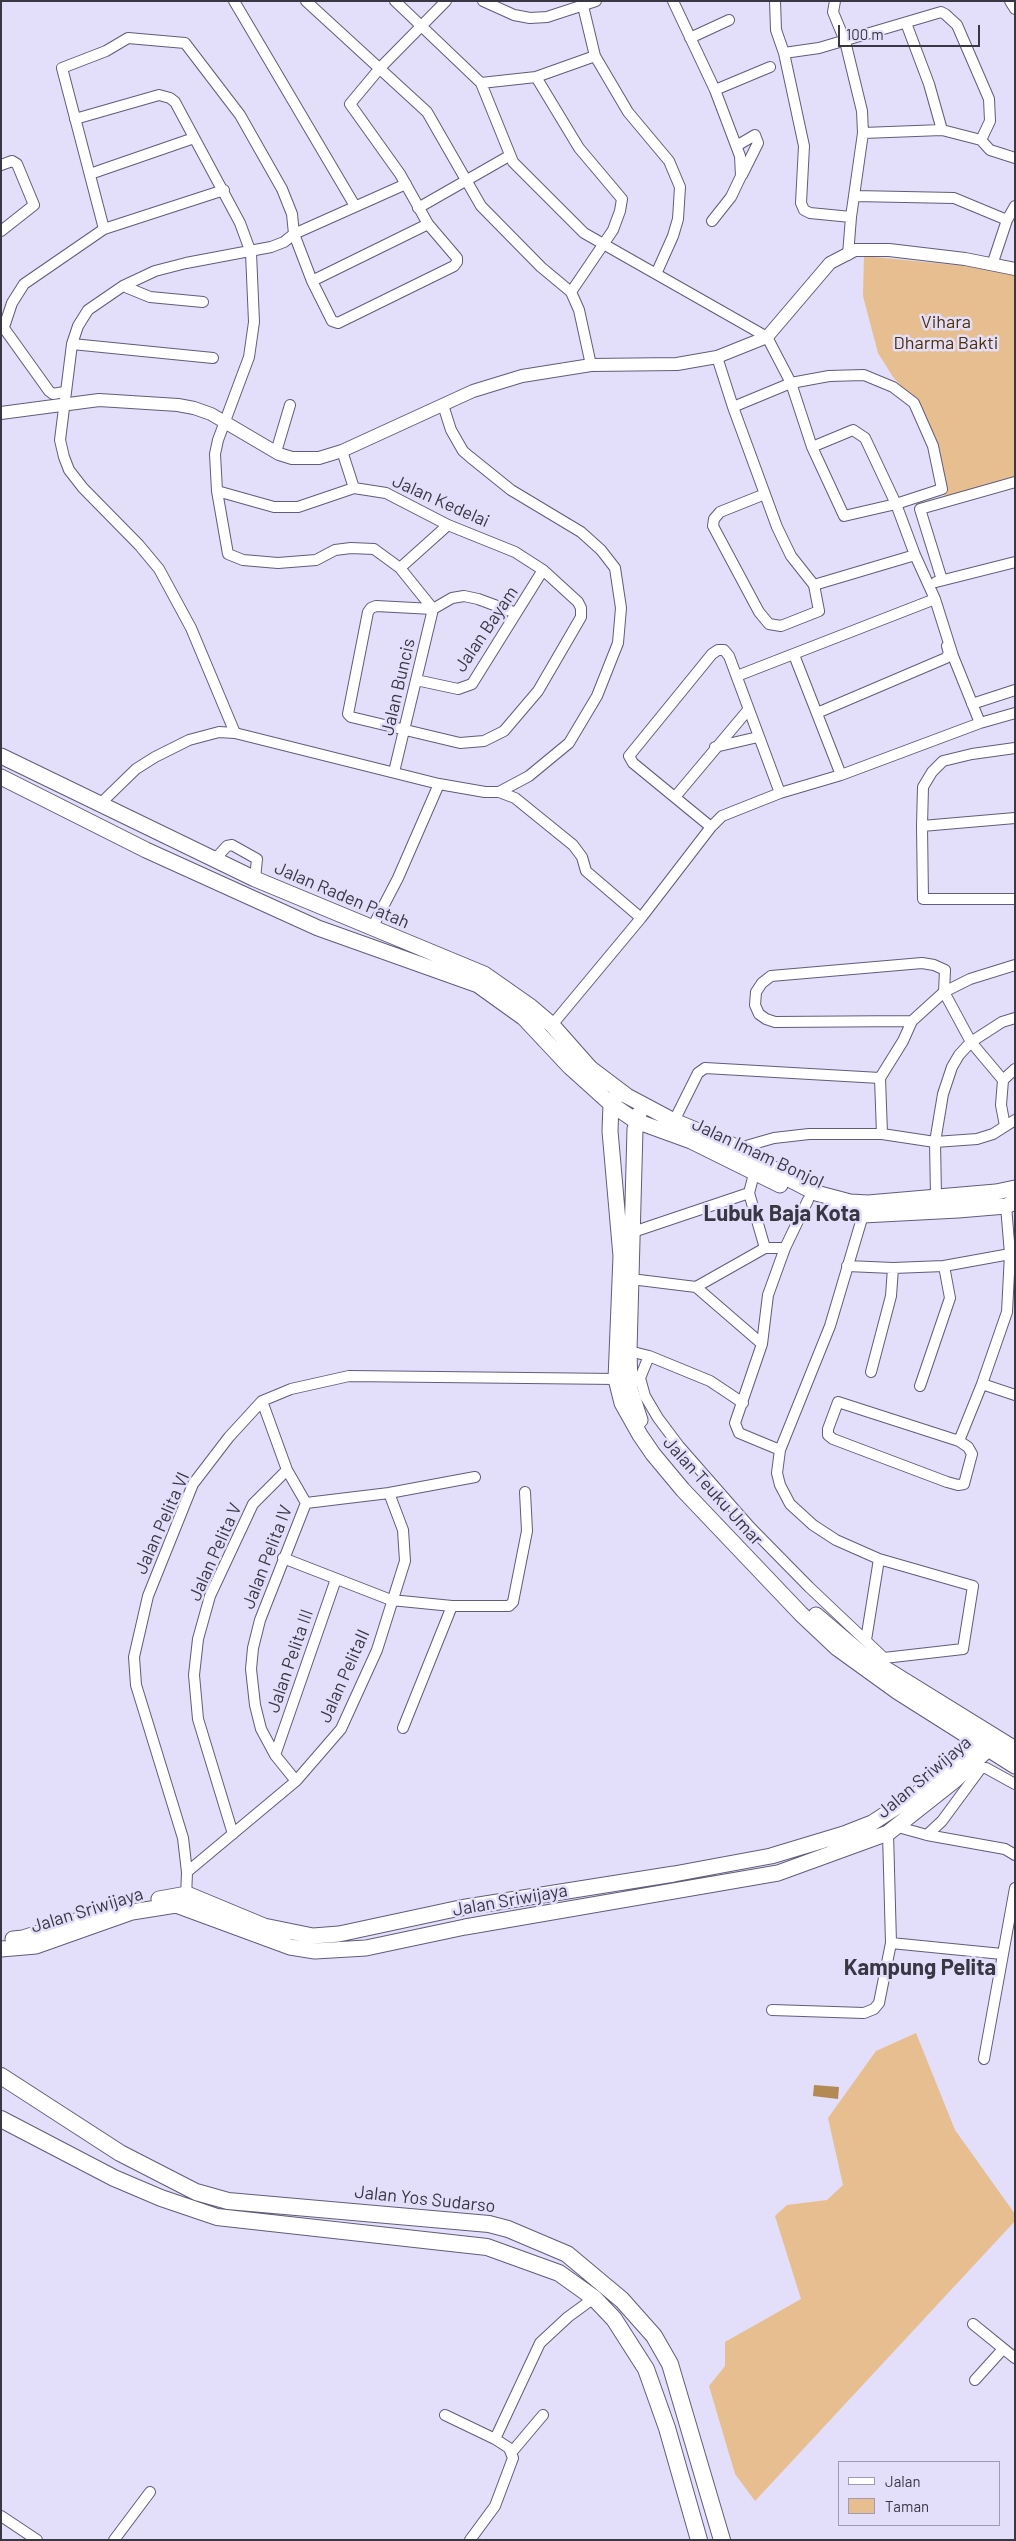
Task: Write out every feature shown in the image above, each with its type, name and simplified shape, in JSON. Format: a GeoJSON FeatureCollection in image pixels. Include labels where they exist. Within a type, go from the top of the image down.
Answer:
{"type":"FeatureCollection","features":[{"type":"Feature","properties":{"kind":"main road","name":"Jalan Raden Patah"},"geometry":{"type":"LineString","coordinates":[[1,756],[255,879],[484,974],[499,983],[552,1025],[590,1068],[619,1091],[642,1105]]}},
{"type":"Feature","properties":{"kind":"main road","name":"Jalan Raden Patah"},"geometry":{"type":"LineString","coordinates":[[1,778],[146,850],[318,928],[478,985],[524,1018],[570,1067],[611,1104],[636,1121]]}},
{"type":"Feature","properties":{"kind":"main road"},"geometry":{"type":"LineString","coordinates":[[146,850],[156,830]]}},
{"type":"Feature","properties":{"kind":"main road","name":"Jalan Teuku Umar"},"geometry":{"type":"LineString","coordinates":[[619,1091],[611,1104],[610,1132],[621,1256],[616,1379],[622,1403],[652,1454],[683,1490],[801,1614],[837,1648],[891,1686],[987,1740],[1015,1749]]}},
{"type":"Feature","properties":{"kind":"main road","name":"Jalan Teuku Umar"},"geometry":{"type":"LineString","coordinates":[[642,1105],[636,1121],[632,1192],[633,1232],[628,1351],[630,1389],[640,1420],[687,1481],[809,1609],[863,1655],[881,1660],[987,1740],[1015,1766]]}},
{"type":"Feature","properties":{"kind":"main road","name":"Jalan Imam Bonjol"},"geometry":{"type":"LineString","coordinates":[[642,1105],[674,1121],[739,1148],[816,1193],[850,1202],[868,1204],[936,1196],[996,1192],[1015,1188]]}},
{"type":"Feature","properties":{"kind":"main road","name":"Jalan Imam Bonjol"},"geometry":{"type":"LineString","coordinates":[[636,1121],[691,1141],[755,1170],[808,1200],[863,1215],[1010,1204]]}},
{"type":"Feature","properties":{"kind":"main road","name":"Jalan Sriwijaya"},"geometry":{"type":"LineString","coordinates":[[185,1900],[282,1944],[315,1951],[366,1948],[465,1927],[778,1873],[893,1830],[955,1780],[987,1740]]}},
{"type":"Feature","properties":{"kind":"main road","name":"Jalan Sriwijaya"},"geometry":{"type":"LineString","coordinates":[[1,1940],[23,1938],[133,1904],[185,1900],[264,1926],[313,1936],[339,1934],[460,1908],[732,1863],[780,1853],[844,1834],[872,1823],[950,1772],[987,1740]]}},
{"type":"Feature","properties":{"kind":"main road"},"geometry":{"type":"LineString","coordinates":[[732,1863],[735,1879]]}},
{"type":"Feature","properties":{"kind":"main road"},"geometry":{"type":"LineString","coordinates":[[519,1899],[523,1918]]}},
{"type":"Feature","properties":{"kind":"main road","name":"Jalan Sriwijaya"},"geometry":{"type":"LineString","coordinates":[[1,1949],[48,1942],[132,1912],[176,1905],[185,1900]]}},
{"type":"Feature","properties":{"kind":"main road","name":"Jalan Yos Sudarso"},"geometry":{"type":"LineString","coordinates":[[1,2076],[120,2153],[196,2192],[228,2201],[489,2224],[508,2229],[567,2254],[622,2300],[654,2336],[670,2364],[722,2540]]}},
{"type":"Feature","properties":{"kind":"main road"},"geometry":{"type":"LineString","coordinates":[[1,2119],[114,2178],[161,2198],[217,2217],[488,2247],[559,2273],[594,2298],[614,2318],[646,2369],[667,2428],[699,2540]]}},
{"type":"Feature","properties":{"kind":"street"},"geometry":{"type":"LineString","coordinates":[[234,1],[355,206]]}},
{"type":"Feature","properties":{"kind":"street"},"geometry":{"type":"LineString","coordinates":[[306,1],[427,112],[482,206],[541,267],[571,292],[579,310],[590,365]]}},
{"type":"Feature","properties":{"kind":"street"},"geometry":{"type":"LineString","coordinates":[[395,1],[481,82],[509,156],[520,171],[584,233],[602,245],[767,337],[791,383],[812,447],[844,516],[938,492],[943,486],[933,446],[914,403],[893,387],[864,375],[829,376],[791,383],[733,407]]}},
{"type":"Feature","properties":{"kind":"street"},"geometry":{"type":"LineString","coordinates":[[104,229],[61,70],[63,66],[106,51],[128,38],[185,43],[240,115],[278,181],[292,214],[294,234],[312,281],[331,320],[336,323],[454,266],[457,262],[456,258],[428,224],[406,184],[350,104],[380,68],[446,1]]}},
{"type":"Feature","properties":{"kind":"street"},"geometry":{"type":"LineString","coordinates":[[483,1],[514,15],[530,18],[547,17],[596,1]]}},
{"type":"Feature","properties":{"kind":"street"},"geometry":{"type":"LineString","coordinates":[[672,1],[715,90],[738,145],[741,176]]}},
{"type":"Feature","properties":{"kind":"street"},"geometry":{"type":"LineString","coordinates":[[775,1],[776,30],[784,53],[804,146],[802,207],[810,214],[851,217]]}},
{"type":"Feature","properties":{"kind":"street"},"geometry":{"type":"LineString","coordinates":[[835,1],[833,12],[845,41],[862,111],[863,133],[851,217],[848,255]]}},
{"type":"Feature","properties":{"kind":"street"},"geometry":{"type":"LineString","coordinates":[[1010,1],[1015,9]]}},
{"type":"Feature","properties":{"kind":"street"},"geometry":{"type":"LineString","coordinates":[[583,6],[595,56],[628,112],[669,161],[680,187],[676,227],[656,274]]}},
{"type":"Feature","properties":{"kind":"street"},"geometry":{"type":"LineString","coordinates":[[784,53],[845,41],[941,12],[950,16],[957,25],[989,99],[990,121],[981,140]]}},
{"type":"Feature","properties":{"kind":"street"},"geometry":{"type":"LineString","coordinates":[[690,38],[729,20]]}},
{"type":"Feature","properties":{"kind":"street"},"geometry":{"type":"LineString","coordinates":[[906,23],[929,84],[942,130]]}},
{"type":"Feature","properties":{"kind":"street"},"geometry":{"type":"LineString","coordinates":[[481,82],[536,77],[595,56]]}},
{"type":"Feature","properties":{"kind":"street"},"geometry":{"type":"LineString","coordinates":[[715,90],[770,67]]}},
{"type":"Feature","properties":{"kind":"street"},"geometry":{"type":"LineString","coordinates":[[536,77],[579,148],[622,199],[617,222],[571,292]]}},
{"type":"Feature","properties":{"kind":"street"},"geometry":{"type":"LineString","coordinates":[[75,119],[159,95],[175,102],[224,190],[240,223],[251,253],[254,337],[244,375],[218,440],[215,454],[217,491],[225,546],[228,554],[235,558],[278,563],[316,560],[335,550],[364,548],[381,552],[400,568],[434,609]]}},
{"type":"Feature","properties":{"kind":"street"},"geometry":{"type":"LineString","coordinates":[[863,133],[942,130],[981,140],[990,150],[1015,158]]}},
{"type":"Feature","properties":{"kind":"street"},"geometry":{"type":"LineString","coordinates":[[712,222],[731,197],[758,143],[756,135],[738,145]]}},
{"type":"Feature","properties":{"kind":"street"},"geometry":{"type":"LineString","coordinates":[[90,174],[194,138]]}},
{"type":"Feature","properties":{"kind":"street"},"geometry":{"type":"LineString","coordinates":[[418,208],[509,156]]}},
{"type":"Feature","properties":{"kind":"street"},"geometry":{"type":"LineString","coordinates":[[1,165],[12,161],[17,164],[34,203],[32,210],[18,217],[1,231]]}},
{"type":"Feature","properties":{"kind":"street"},"geometry":{"type":"LineString","coordinates":[[235,733],[191,628],[159,568],[69,470],[60,440],[72,344],[78,326],[88,310],[123,286],[155,271],[186,263],[251,253],[284,242],[294,234],[406,184]]}},
{"type":"Feature","properties":{"kind":"street"},"geometry":{"type":"LineString","coordinates":[[64,398],[50,391],[2,327],[12,303],[24,284],[104,229],[224,190]]}},
{"type":"Feature","properties":{"kind":"street"},"geometry":{"type":"LineString","coordinates":[[854,196],[954,198],[1007,220]]}},
{"type":"Feature","properties":{"kind":"street"},"geometry":{"type":"LineString","coordinates":[[992,264],[1007,220],[1015,206]]}},
{"type":"Feature","properties":{"kind":"street"},"geometry":{"type":"LineString","coordinates":[[312,281],[428,224]]}},
{"type":"Feature","properties":{"kind":"street"},"geometry":{"type":"LineString","coordinates":[[1,413],[64,398],[178,405],[194,408],[226,422],[276,452],[292,458],[318,458],[342,451],[473,392],[522,376],[590,365],[677,364],[718,358],[767,337],[824,268],[855,250],[889,250],[992,264],[1015,269]]}},
{"type":"Feature","properties":{"kind":"street"},"geometry":{"type":"LineString","coordinates":[[123,286],[150,297],[203,302]]}},
{"type":"Feature","properties":{"kind":"street"},"geometry":{"type":"LineString","coordinates":[[72,344],[213,358]]}},
{"type":"Feature","properties":{"kind":"street"},"geometry":{"type":"LineString","coordinates":[[718,358],[764,494],[791,556],[814,585],[819,611],[781,626],[769,624],[759,612],[713,526],[714,518],[720,512],[764,494]]}},
{"type":"Feature","properties":{"kind":"street"},"geometry":{"type":"LineString","coordinates":[[276,452],[290,405]]}},
{"type":"Feature","properties":{"kind":"street"},"geometry":{"type":"LineString","coordinates":[[443,405],[451,430],[463,451],[510,490],[557,515],[592,541],[615,568],[619,591],[621,608],[618,643],[597,696],[569,743],[529,776],[499,792]]}},
{"type":"Feature","properties":{"kind":"street"},"geometry":{"type":"LineString","coordinates":[[812,447],[853,430],[865,438],[896,504],[928,584],[949,652],[946,658],[816,713]]}},
{"type":"Feature","properties":{"kind":"street"},"geometry":{"type":"LineString","coordinates":[[342,451],[354,488]]}},
{"type":"Feature","properties":{"kind":"street"},"geometry":{"type":"LineString","coordinates":[[942,580],[920,509],[1015,482]]}},
{"type":"Feature","properties":{"kind":"street","name":"Jalan Kedelai"},"geometry":{"type":"LineString","coordinates":[[217,491],[274,507],[298,507],[354,488],[386,493],[448,525],[508,548],[544,570],[578,602],[581,608],[581,617],[567,643],[538,691],[504,730],[484,741],[460,743],[404,730]]}},
{"type":"Feature","properties":{"kind":"street"},"geometry":{"type":"LineString","coordinates":[[400,568],[448,525]]}},
{"type":"Feature","properties":{"kind":"street"},"geometry":{"type":"LineString","coordinates":[[814,585],[915,555]]}},
{"type":"Feature","properties":{"kind":"street"},"geometry":{"type":"LineString","coordinates":[[928,584],[1015,562]]}},
{"type":"Feature","properties":{"kind":"street","name":"Jalan Bayam"},"geometry":{"type":"LineString","coordinates":[[416,680],[458,689],[472,684],[544,570]]}},
{"type":"Feature","properties":{"kind":"street"},"geometry":{"type":"LineString","coordinates":[[404,730],[351,717],[348,714],[368,612],[376,606],[434,609],[452,598],[464,596],[516,613]]}},
{"type":"Feature","properties":{"kind":"street"},"geometry":{"type":"LineString","coordinates":[[737,676],[794,656],[932,600]]}},
{"type":"Feature","properties":{"kind":"street"},"geometry":{"type":"LineString","coordinates":[[932,600],[980,723]]}},
{"type":"Feature","properties":{"kind":"street","name":"Jalan Buncis"},"geometry":{"type":"LineString","coordinates":[[394,772],[434,609]]}},
{"type":"Feature","properties":{"kind":"street"},"geometry":{"type":"LineString","coordinates":[[710,827],[632,763],[629,756],[712,654],[718,650],[724,650],[727,654],[737,676],[780,793]]}},
{"type":"Feature","properties":{"kind":"street"},"geometry":{"type":"LineString","coordinates":[[794,656],[841,775]]}},
{"type":"Feature","properties":{"kind":"street"},"geometry":{"type":"LineString","coordinates":[[972,704],[1015,690]]}},
{"type":"Feature","properties":{"kind":"street"},"geometry":{"type":"LineString","coordinates":[[675,798],[715,747],[748,710]]}},
{"type":"Feature","properties":{"kind":"street"},"geometry":{"type":"LineString","coordinates":[[552,1025],[641,918],[710,827],[722,816],[780,793],[841,775],[980,723],[1015,714]]}},
{"type":"Feature","properties":{"kind":"street"},"geometry":{"type":"LineString","coordinates":[[100,804],[136,769],[173,746],[219,732],[235,733],[439,784],[485,792],[499,792],[514,798],[573,845],[582,857],[586,871],[641,918]]}},
{"type":"Feature","properties":{"kind":"street"},"geometry":{"type":"LineString","coordinates":[[715,747],[758,737]]}},
{"type":"Feature","properties":{"kind":"street"},"geometry":{"type":"LineString","coordinates":[[1015,748],[972,754],[943,761],[932,772],[923,787],[922,826],[924,900],[1015,899]]}},
{"type":"Feature","properties":{"kind":"street"},"geometry":{"type":"LineString","coordinates":[[372,928],[398,878],[439,784]]}},
{"type":"Feature","properties":{"kind":"street"},"geometry":{"type":"LineString","coordinates":[[922,826],[1015,818]]}},
{"type":"Feature","properties":{"kind":"street"},"geometry":{"type":"LineString","coordinates":[[912,1021],[775,1022],[759,1014],[755,1005],[756,992],[771,976],[922,963],[945,970],[944,992],[971,1042],[1003,1080]]}},
{"type":"Feature","properties":{"kind":"street"},"geometry":{"type":"LineString","coordinates":[[882,1134],[880,1078],[903,1041],[912,1021],[944,992],[970,979],[1015,965]]}},
{"type":"Feature","properties":{"kind":"street"},"geometry":{"type":"LineString","coordinates":[[936,1196],[935,1142],[943,1094],[952,1068],[959,1055],[971,1042],[1002,1022],[1015,1018]]}},
{"type":"Feature","properties":{"kind":"street"},"geometry":{"type":"LineString","coordinates":[[674,1121],[698,1072],[705,1068],[880,1078]]}},
{"type":"Feature","properties":{"kind":"street"},"geometry":{"type":"LineString","coordinates":[[1005,1126],[1001,1105],[1003,1080],[1015,1069]]}},
{"type":"Feature","properties":{"kind":"street"},"geometry":{"type":"LineString","coordinates":[[739,1148],[789,1136],[882,1134],[935,1142],[978,1139],[992,1134],[1015,1120]]}},
{"type":"Feature","properties":{"kind":"street"},"geometry":{"type":"LineString","coordinates":[[755,1170],[749,1193],[765,1248]]}},
{"type":"Feature","properties":{"kind":"street"},"geometry":{"type":"LineString","coordinates":[[633,1232],[749,1193]]}},
{"type":"Feature","properties":{"kind":"street"},"geometry":{"type":"LineString","coordinates":[[780,1450],[739,1433],[735,1423],[762,1344],[768,1295],[784,1248],[808,1200]]}},
{"type":"Feature","properties":{"kind":"street"},"geometry":{"type":"LineString","coordinates":[[959,1441],[982,1384],[1007,1312],[1010,1204]]}},
{"type":"Feature","properties":{"kind":"street"},"geometry":{"type":"LineString","coordinates":[[649,1356],[640,1378],[645,1396],[669,1432],[750,1527],[809,1587],[866,1640],[881,1660],[963,1649],[973,1586],[879,1559],[836,1540],[813,1525],[790,1504],[780,1486],[777,1473],[780,1450],[830,1326],[863,1215]]}},
{"type":"Feature","properties":{"kind":"street"},"geometry":{"type":"LineString","coordinates":[[631,1279],[696,1286],[765,1248],[784,1248]]}},
{"type":"Feature","properties":{"kind":"street"},"geometry":{"type":"LineString","coordinates":[[847,1266],[893,1268],[944,1266],[1010,1254]]}},
{"type":"Feature","properties":{"kind":"street"},"geometry":{"type":"LineString","coordinates":[[920,1386],[950,1298],[944,1266]]}},
{"type":"Feature","properties":{"kind":"street"},"geometry":{"type":"LineString","coordinates":[[871,1372],[891,1296],[893,1268]]}},
{"type":"Feature","properties":{"kind":"street"},"geometry":{"type":"LineString","coordinates":[[696,1286],[762,1344]]}},
{"type":"Feature","properties":{"kind":"street"},"geometry":{"type":"LineString","coordinates":[[628,1351],[649,1356],[710,1380],[743,1403]]}},
{"type":"Feature","properties":{"kind":"street","name":"Jalan Pelita VI"},"geometry":{"type":"LineString","coordinates":[[185,1900],[187,1872],[180,1829],[136,1685],[134,1657],[148,1596],[193,1484],[229,1437],[262,1402],[291,1389],[349,1376],[616,1379]]}},
{"type":"Feature","properties":{"kind":"street"},"geometry":{"type":"LineString","coordinates":[[982,1384],[1015,1395]]}},
{"type":"Feature","properties":{"kind":"street"},"geometry":{"type":"LineString","coordinates":[[262,1402],[287,1470],[306,1503]]}},
{"type":"Feature","properties":{"kind":"street"},"geometry":{"type":"LineString","coordinates":[[838,1402],[959,1441],[972,1452],[962,1485],[833,1439],[828,1435],[828,1428],[838,1402]]}},
{"type":"Feature","properties":{"kind":"street","name":"Jalan Pelita V"},"geometry":{"type":"LineString","coordinates":[[233,1834],[198,1719],[194,1675],[198,1639],[210,1596],[253,1504],[287,1470]]}},
{"type":"Feature","properties":{"kind":"street","name":"Jalan Pelita IV"},"geometry":{"type":"LineString","coordinates":[[296,1781],[275,1754],[261,1729],[254,1706],[251,1669],[252,1648],[260,1620],[306,1503],[388,1493],[475,1477]]}},
{"type":"Feature","properties":{"kind":"street"},"geometry":{"type":"LineString","coordinates":[[283,1558],[391,1600],[452,1606],[505,1607],[513,1602],[527,1531],[525,1492]]}},
{"type":"Feature","properties":{"kind":"street","name":"Jalan PelitaII"},"geometry":{"type":"LineString","coordinates":[[187,1872],[296,1781],[341,1728],[377,1650],[391,1600],[405,1561],[406,1544],[388,1493]]}},
{"type":"Feature","properties":{"kind":"street"},"geometry":{"type":"LineString","coordinates":[[866,1640],[879,1559]]}},
{"type":"Feature","properties":{"kind":"street","name":"Jalan Pelita III"},"geometry":{"type":"LineString","coordinates":[[275,1754],[336,1579]]}},
{"type":"Feature","properties":{"kind":"street"},"geometry":{"type":"LineString","coordinates":[[403,1728],[452,1606]]}},
{"type":"Feature","properties":{"kind":"street"},"geometry":{"type":"LineString","coordinates":[[928,1835],[942,1822],[981,1768],[986,1768],[1015,1784]]}},
{"type":"Feature","properties":{"kind":"street"},"geometry":{"type":"LineString","coordinates":[[772,2010],[864,2013],[874,2009],[879,2003],[891,1943],[893,1830],[1005,1849],[1015,1855]]}},
{"type":"Feature","properties":{"kind":"street"},"geometry":{"type":"LineString","coordinates":[[984,2058],[1015,1888]]}},
{"type":"Feature","properties":{"kind":"street"},"geometry":{"type":"LineString","coordinates":[[891,1943],[1002,1954]]}},
{"type":"Feature","properties":{"kind":"street"},"geometry":{"type":"LineString","coordinates":[[495,2439],[540,2343],[568,2317],[594,2298]]}},
{"type":"Feature","properties":{"kind":"street"},"geometry":{"type":"LineString","coordinates":[[973,2324],[1015,2358]]}},
{"type":"Feature","properties":{"kind":"street"},"geometry":{"type":"LineString","coordinates":[[975,2380],[1003,2349]]}},
{"type":"Feature","properties":{"kind":"street"},"geometry":{"type":"LineString","coordinates":[[445,2415],[495,2439],[509,2448],[511,2453],[513,2463],[495,2506],[470,2540]]}},
{"type":"Feature","properties":{"kind":"street"},"geometry":{"type":"LineString","coordinates":[[511,2453],[543,2415]]}},
{"type":"Feature","properties":{"kind":"street"},"geometry":{"type":"LineString","coordinates":[[114,2540],[150,2492]]}},
{"type":"Feature","properties":{"kind":"street"},"geometry":{"type":"LineString","coordinates":[[1,2516],[37,2540]]}},
{"type":"Feature","properties":{"kind":"green space","name":"Vihara Dharma Bakti"},"geometry":{"type":"Polygon","coordinates":[[[864,256],[966,266],[1015,275],[1015,487],[956,501],[940,493],[916,403],[893,377],[878,353],[863,296],[864,256]]]}},
{"type":"Feature","properties":{"kind":"green space"},"geometry":{"type":"Polygon","coordinates":[[[916,2033],[955,2130],[1015,2214],[1015,2221],[755,2501],[735,2474],[709,2386],[725,2366],[725,2342],[801,2299],[775,2216],[787,2205],[827,2200],[843,2185],[828,2118],[876,2051],[916,2033]]]}},
{"type":"Feature","properties":{"kind":"shaded area"},"geometry":{"type":"Polygon","coordinates":[[[814,2085],[839,2087],[838,2099],[813,2096],[814,2085]]]}},
{"type":"Feature","properties":{"kind":"district","name":"Lubuk Baja Kota"},"geometry":{"type":"Point","coordinates":[782,1214]}},
{"type":"Feature","properties":{"kind":"district","name":"Kampung Pelita"},"geometry":{"type":"Point","coordinates":[920,1968]}}]}
